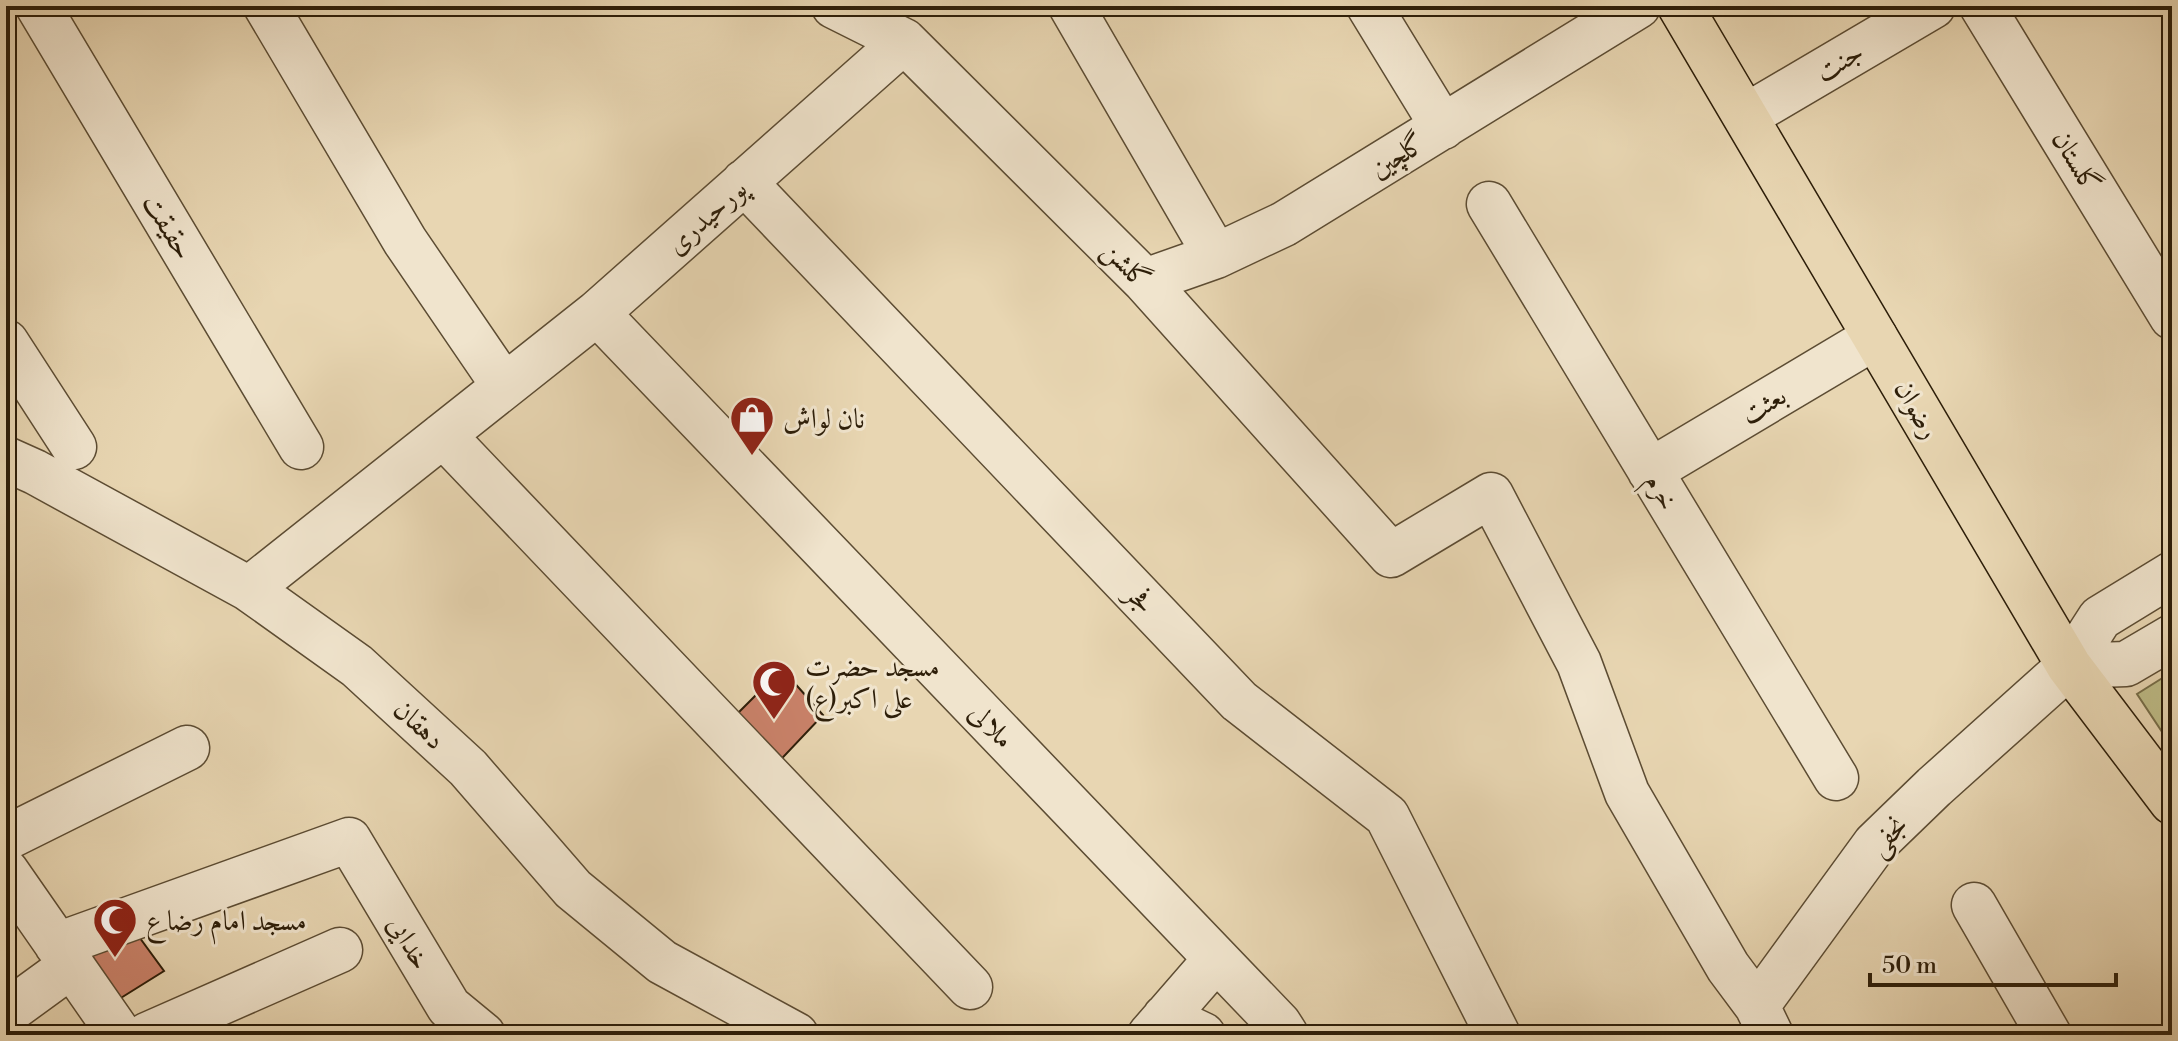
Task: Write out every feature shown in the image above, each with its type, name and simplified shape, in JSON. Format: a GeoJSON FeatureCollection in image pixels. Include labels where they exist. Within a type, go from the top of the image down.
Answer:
{"type":"FeatureCollection","features":[{"type":"Feature","properties":{"kind":"main road","name":"رضوان"},"geometry":{"type":"LineString","coordinates":[[1680,6],[2069,666],[2172,802]]}},
{"type":"Feature","properties":{"kind":"street","name":"حقیقت"},"geometry":{"type":"LineString","coordinates":[[38,6],[301,447]]}},
{"type":"Feature","properties":{"kind":"street"},"geometry":{"type":"LineString","coordinates":[[266,6],[405,241],[504,386]]}},
{"type":"Feature","properties":{"kind":"street","name":"گلشن"},"geometry":{"type":"LineString","coordinates":[[834,6],[904,41],[1145,281],[1391,555],[1491,495],[1579,663],[1627,793],[1728,967],[1764,1020]]}},
{"type":"Feature","properties":{"kind":"street"},"geometry":{"type":"LineString","coordinates":[[1071,6],[1216,256]]}},
{"type":"Feature","properties":{"kind":"street"},"geometry":{"type":"LineString","coordinates":[[1369,6],[1443,127]]}},
{"type":"Feature","properties":{"kind":"street","name":"گلچین"},"geometry":{"type":"LineString","coordinates":[[1145,281],[1216,256],[1284,224],[1638,6]]}},
{"type":"Feature","properties":{"kind":"street","name":"جنت"},"geometry":{"type":"LineString","coordinates":[[1746,116],[1933,6]]}},
{"type":"Feature","properties":{"kind":"street","name":"گلستان"},"geometry":{"type":"LineString","coordinates":[[1982,6],[2172,317]]}},
{"type":"Feature","properties":{"kind":"street","name":"پورحیدری"},"geometry":{"type":"LineString","coordinates":[[249,589],[597,313],[904,41]]}},
{"type":"Feature","properties":{"kind":"street","name":"فجر"},"geometry":{"type":"LineString","coordinates":[[744,182],[1239,701],[1387,816],[1498,1035]]}},
{"type":"Feature","properties":{"kind":"street","name":"خرم"},"geometry":{"type":"LineString","coordinates":[[1489,204],[1836,778]]}},
{"type":"Feature","properties":{"kind":"street","name":"ملالی"},"geometry":{"type":"LineString","coordinates":[[597,313],[1279,1024],[1286,1035]]}},
{"type":"Feature","properties":{"kind":"street","name":"بعثت"},"geometry":{"type":"LineString","coordinates":[[1650,471],[1875,337]]}},
{"type":"Feature","properties":{"kind":"street"},"geometry":{"type":"LineString","coordinates":[[6,342],[74,447]]}},
{"type":"Feature","properties":{"kind":"street"},"geometry":{"type":"LineString","coordinates":[[443,435],[970,987]]}},
{"type":"Feature","properties":{"kind":"street","name":"دهقان"},"geometry":{"type":"LineString","coordinates":[[16,475],[249,589],[357,666],[468,768],[573,889],[662,962],[796,1035]]}},
{"type":"Feature","properties":{"kind":"street","name":"نجفی"},"geometry":{"type":"LineString","coordinates":[[1764,1020],[1875,844],[2069,666],[2100,618],[2172,574]]}},
{"type":"Feature","properties":{"kind":"street"},"geometry":{"type":"LineString","coordinates":[[2069,666],[2126,664],[2172,637]]}},
{"type":"Feature","properties":{"kind":"street"},"geometry":{"type":"LineString","coordinates":[[6,838],[187,748]]}},
{"type":"Feature","properties":{"kind":"street","name":"خدایی"},"geometry":{"type":"LineString","coordinates":[[64,955],[349,840],[449,1007],[483,1035]]}},
{"type":"Feature","properties":{"kind":"street"},"geometry":{"type":"LineString","coordinates":[[6,871],[120,1035]]}},
{"type":"Feature","properties":{"kind":"street"},"geometry":{"type":"LineString","coordinates":[[1974,905],[2049,1035]]}},
{"type":"Feature","properties":{"kind":"street"},"geometry":{"type":"LineString","coordinates":[[147,1035],[340,950]]}},
{"type":"Feature","properties":{"kind":"street"},"geometry":{"type":"LineString","coordinates":[[6,1013],[64,955]]}},
{"type":"Feature","properties":{"kind":"street"},"geometry":{"type":"LineString","coordinates":[[1173,1029],[1216,959]]}},
{"type":"Feature","properties":{"kind":"shaded area"},"geometry":{"type":"Polygon","coordinates":[[[2172,672],[2172,747],[2137,694],[2172,672]]]}},
{"type":"Feature","properties":{"kind":"building","name":"مسجد حضرت علی اکبر(ع)"},"geometry":{"type":"Polygon","coordinates":[[[782,669],[823,715],[769,772],[725,726],[782,669]]]}},
{"type":"Feature","properties":{"kind":"building","name":"مسجد امام رضا ع"},"geometry":{"type":"Polygon","coordinates":[[[126,919],[164,971],[108,1006],[67,947],[126,919]]]}},
{"type":"Feature","properties":{"kind":"place","name":"نان لواش"},"geometry":{"type":"Point","coordinates":[752,457]}},
{"type":"Feature","properties":{"kind":"place","name":"مسجد حضرت علی اکبر(ع)"},"geometry":{"type":"Point","coordinates":[774,721]}},
{"type":"Feature","properties":{"kind":"place","name":"مسجد امام رضا ع"},"geometry":{"type":"Point","coordinates":[115,959]}}]}
